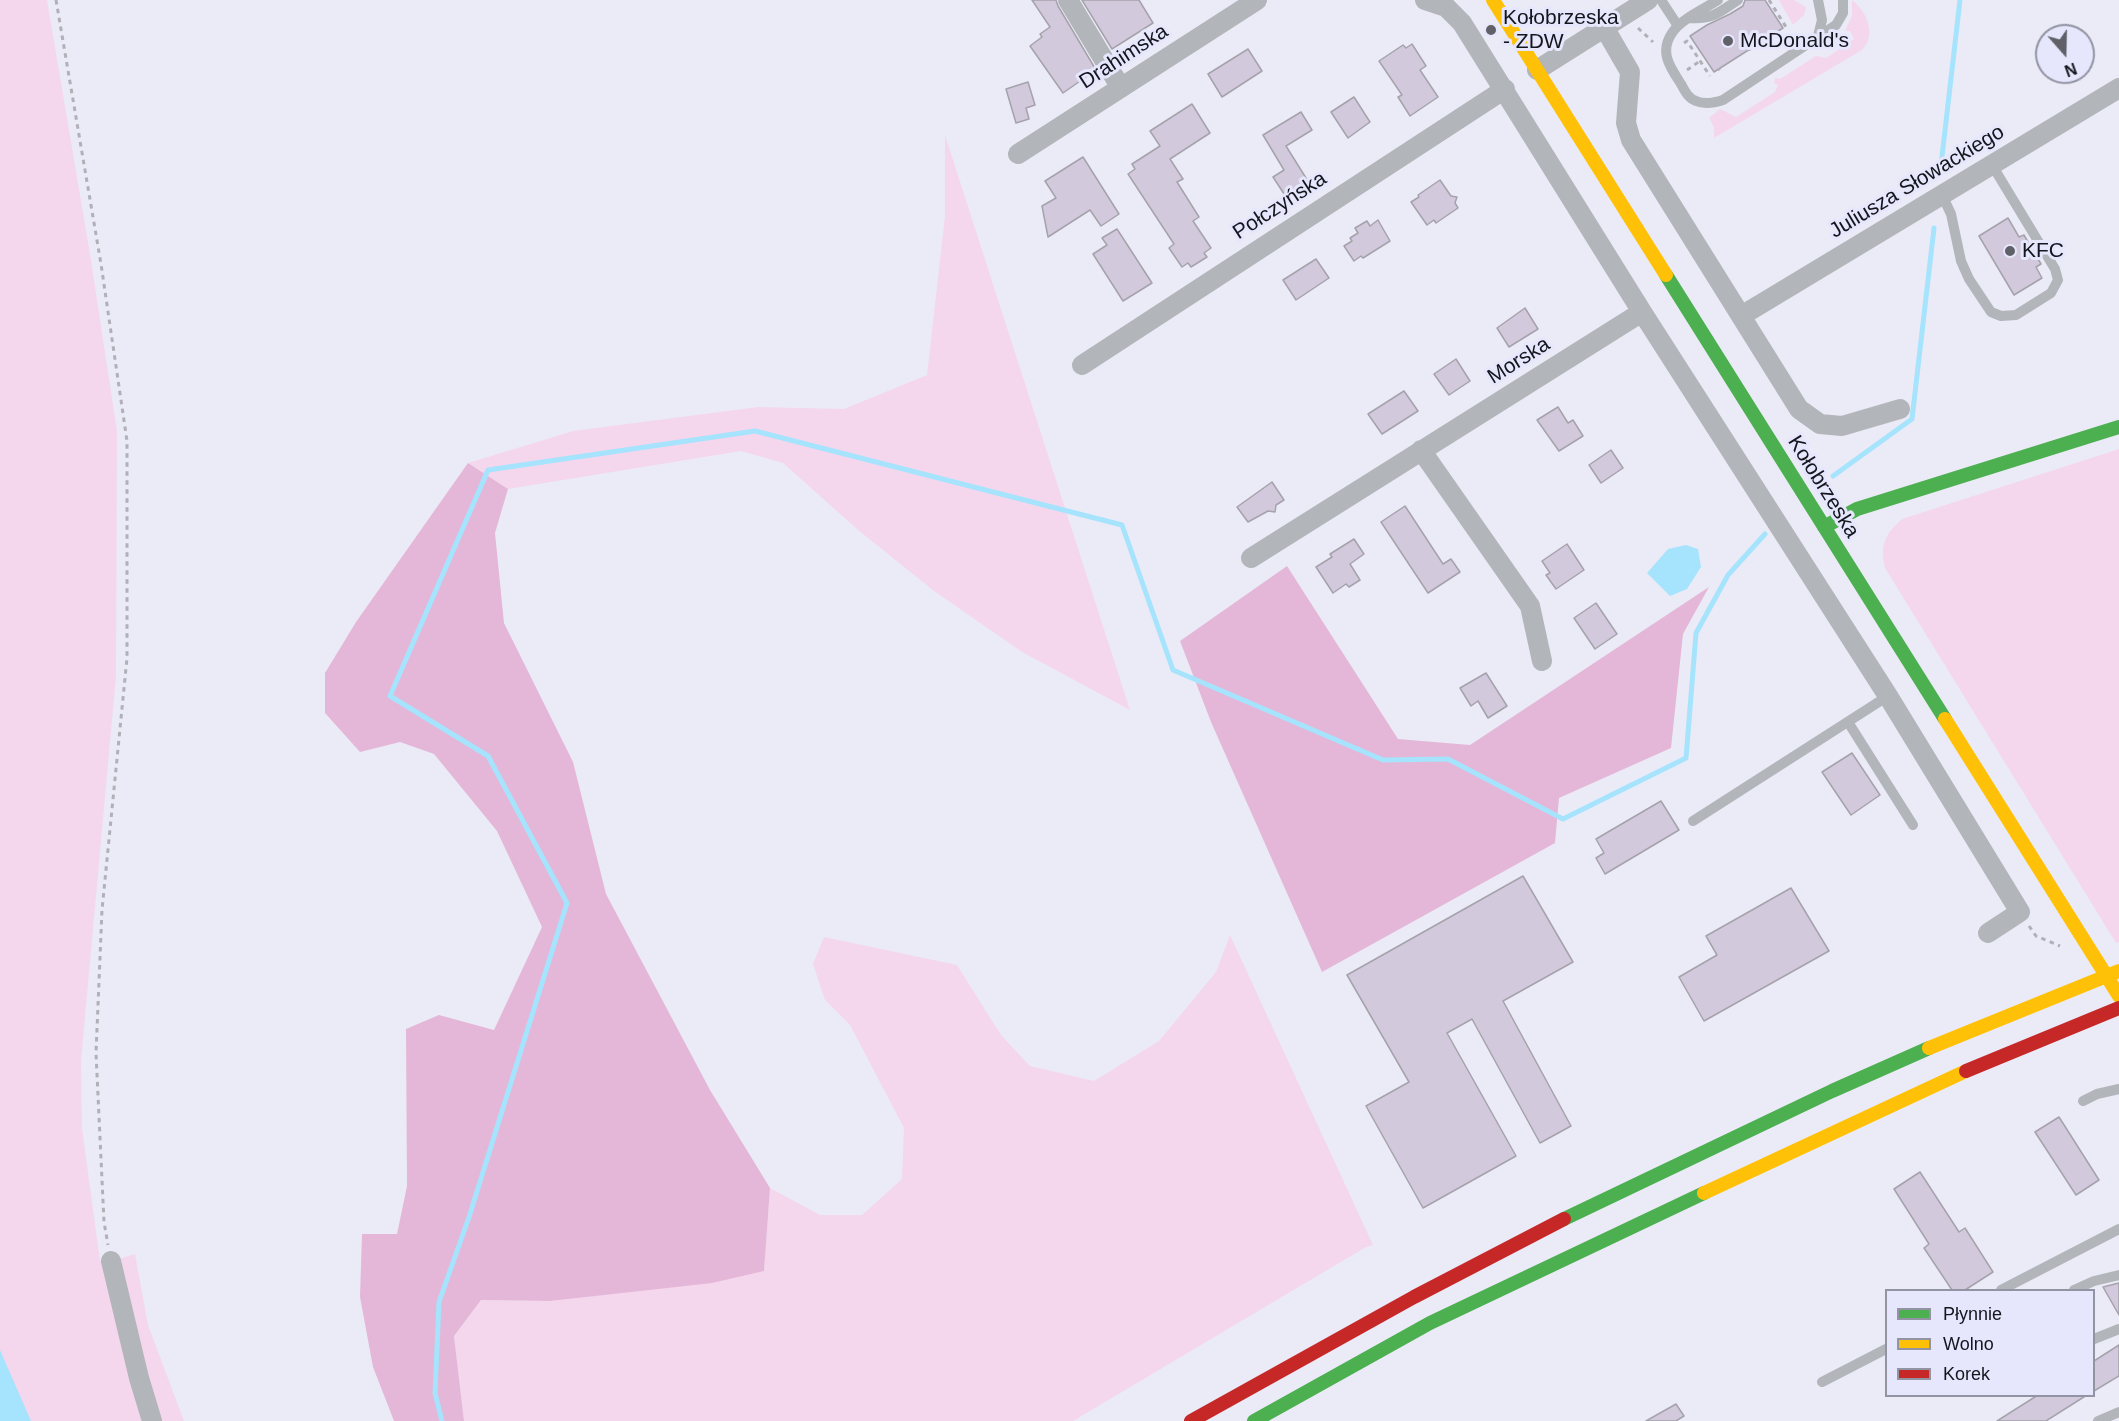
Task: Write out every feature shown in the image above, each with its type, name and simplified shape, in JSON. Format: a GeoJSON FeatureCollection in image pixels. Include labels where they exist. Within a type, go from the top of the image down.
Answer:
{"type":"FeatureCollection","features":[{"type":"Feature","properties":{"kind":"main road","name":"Kołobrzeska"},"geometry":{"type":"LineString","coordinates":[[1493,0],[2119,996]]}},
{"type":"Feature","properties":{"kind":"main road"},"geometry":{"type":"LineString","coordinates":[[1824,527],[1857,509],[2119,427]]}},
{"type":"Feature","properties":{"kind":"main road"},"geometry":{"type":"LineString","coordinates":[[1191,1421],[1414,1297],[1572,1215],[1832,1091],[1954,1037],[2119,971]]}},
{"type":"Feature","properties":{"kind":"main road"},"geometry":{"type":"LineString","coordinates":[[1254,1421],[1430,1323],[1968,1070],[2119,1008]]}},
{"type":"Feature","properties":{"kind":"street"},"geometry":{"type":"LineString","coordinates":[[1068,0],[1121,88]]}},
{"type":"Feature","properties":{"kind":"street","name":"Drahimska"},"geometry":{"type":"LineString","coordinates":[[1018,154],[1257,0]]}},
{"type":"Feature","properties":{"kind":"street"},"geometry":{"type":"LineString","coordinates":[[1425,0],[1446,7],[1462,23],[1642,312],[1888,696],[2020,912],[1988,933]]}},
{"type":"Feature","properties":{"kind":"street"},"geometry":{"type":"LineString","coordinates":[[1537,70],[1648,0]]}},
{"type":"Feature","properties":{"kind":"street"},"geometry":{"type":"LineString","coordinates":[[1604,27],[1630,72],[1626,123],[1631,140],[1799,409],[1820,424],[1842,426],[1900,408]]}},
{"type":"Feature","properties":{"kind":"street","name":"Juliusza Słowackiego"},"geometry":{"type":"LineString","coordinates":[[1741,316],[2119,88]]}},
{"type":"Feature","properties":{"kind":"street","name":"Połczyńska"},"geometry":{"type":"LineString","coordinates":[[1082,365],[1505,89]]}},
{"type":"Feature","properties":{"kind":"street","name":"Morska"},"geometry":{"type":"LineString","coordinates":[[1251,558],[1642,312]]}},
{"type":"Feature","properties":{"kind":"street"},"geometry":{"type":"LineString","coordinates":[[1420,450],[1530,606],[1542,661]]}},
{"type":"Feature","properties":{"kind":"street"},"geometry":{"type":"LineString","coordinates":[[111,1261],[139,1378],[152,1421]]}},
{"type":"Feature","properties":{"kind":"lane"},"geometry":{"type":"LineString","coordinates":[[1661,0],[1675,29]]}},
{"type":"Feature","properties":{"kind":"lane"},"geometry":{"type":"LineString","coordinates":[[1718,0],[1675,29],[1666,51],[1668,64],[1689,97],[1701,103],[1723,100],[1836,25],[1843,14],[1843,0]]}},
{"type":"Feature","properties":{"kind":"lane"},"geometry":{"type":"LineString","coordinates":[[1689,18],[1704,20],[1710,18],[1737,0]]}},
{"type":"Feature","properties":{"kind":"lane"},"geometry":{"type":"LineString","coordinates":[[1818,0],[1822,20],[1818,36]]}},
{"type":"Feature","properties":{"kind":"lane"},"geometry":{"type":"LineString","coordinates":[[1942,195],[1951,214],[1961,261],[1969,279],[1991,312],[2001,316],[2016,315],[2051,293],[2058,280],[2055,269],[1992,165]]}},
{"type":"Feature","properties":{"kind":"lane"},"geometry":{"type":"LineString","coordinates":[[1693,821],[1888,696]]}},
{"type":"Feature","properties":{"kind":"lane"},"geometry":{"type":"LineString","coordinates":[[1848,722],[1913,825]]}},
{"type":"Feature","properties":{"kind":"lane"},"geometry":{"type":"LineString","coordinates":[[2083,1101],[2097,1094],[2119,1089]]}},
{"type":"Feature","properties":{"kind":"lane"},"geometry":{"type":"LineString","coordinates":[[2003,1289],[2119,1229]]}},
{"type":"Feature","properties":{"kind":"lane"},"geometry":{"type":"LineString","coordinates":[[2076,1289],[2094,1281],[2119,1275]]}},
{"type":"Feature","properties":{"kind":"lane"},"geometry":{"type":"LineString","coordinates":[[2095,1339],[2119,1329]]}},
{"type":"Feature","properties":{"kind":"lane"},"geometry":{"type":"LineString","coordinates":[[1822,1382],[1885,1350]]}},
{"type":"Feature","properties":{"kind":"lane"},"geometry":{"type":"LineString","coordinates":[[2098,1421],[2119,1412]]}},
{"type":"Feature","properties":{"kind":"path"},"geometry":{"type":"LineString","coordinates":[[56,0],[127,441],[127,658],[102,910],[96,1053],[104,1222],[111,1261]]}},
{"type":"Feature","properties":{"kind":"path"},"geometry":{"type":"LineString","coordinates":[[1768,0],[1786,27]]}},
{"type":"Feature","properties":{"kind":"path"},"geometry":{"type":"LineString","coordinates":[[1675,29],[1683,44],[1687,41],[1710,76]]}},
{"type":"Feature","properties":{"kind":"path"},"geometry":{"type":"LineString","coordinates":[[1692,49],[1697,46]]}},
{"type":"Feature","properties":{"kind":"path"},"geometry":{"type":"LineString","coordinates":[[1685,70],[1700,61]]}},
{"type":"Feature","properties":{"kind":"shaded area"},"geometry":{"type":"Polygon","coordinates":[[[0,0],[47,0],[117,431],[116,676],[81,1061],[82,1128],[100,1261],[135,1254],[148,1325],[184,1421],[0,1421],[0,0]]]}},
{"type":"Feature","properties":{"kind":"shaded area"},"geometry":{"type":"Polygon","coordinates":[[[1779,0],[1794,0],[1806,7],[1804,15],[1793,25],[1779,0]]]}},
{"type":"Feature","properties":{"kind":"shaded area"},"geometry":{"type":"Polygon","coordinates":[[[1852,0],[1862,10],[1868,24],[1869,37],[1862,50],[1714,138],[1714,127],[1709,118],[1720,109],[1736,117],[1775,92],[1778,85],[1774,83],[1775,78],[1780,79],[1816,56],[1826,58],[1854,39],[1850,31],[1845,31],[1852,16],[1852,0]]]}},
{"type":"Feature","properties":{"kind":"shaded area"},"geometry":{"type":"Polygon","coordinates":[[[945,135],[1130,710],[1022,652],[934,591],[858,530],[783,463],[741,451],[508,489],[468,463],[573,431],[758,407],[844,409],[927,375],[945,216],[945,135]]]}},
{"type":"Feature","properties":{"kind":"shaded area"},"geometry":{"type":"Polygon","coordinates":[[[2119,449],[2119,942],[2116,943],[1885,568],[1883,547],[1887,535],[1902,519],[2119,449]]]}},
{"type":"Feature","properties":{"kind":"shaded area"},"geometry":{"type":"Polygon","coordinates":[[[468,463],[508,489],[495,533],[504,623],[573,762],[606,894],[710,1090],[770,1188],[764,1271],[712,1283],[550,1301],[481,1300],[454,1336],[464,1421],[394,1421],[373,1367],[360,1297],[362,1234],[397,1234],[407,1186],[406,1029],[439,1015],[494,1030],[542,927],[497,831],[434,754],[400,742],[360,752],[325,713],[325,673],[356,622],[468,463]]]}},
{"type":"Feature","properties":{"kind":"shaded area"},"geometry":{"type":"Polygon","coordinates":[[[1287,566],[1398,739],[1470,745],[1709,587],[1683,634],[1671,748],[1559,798],[1555,843],[1322,972],[1211,722],[1180,641],[1287,566]]]}},
{"type":"Feature","properties":{"kind":"shaded area"},"geometry":{"type":"Polygon","coordinates":[[[1230,935],[1373,1245],[1366,1247],[1073,1421],[464,1421],[454,1336],[481,1300],[550,1301],[764,1271],[770,1188],[820,1215],[862,1215],[902,1179],[904,1128],[850,1025],[825,1000],[813,964],[824,937],[957,965],[1001,1035],[1030,1066],[1094,1081],[1159,1041],[1216,972],[1230,935]]]}},
{"type":"Feature","properties":{"kind":"water"},"geometry":{"type":"Polygon","coordinates":[[[1686,545],[1698,549],[1701,567],[1687,589],[1670,596],[1647,573],[1668,549],[1686,545]]]}},
{"type":"Feature","properties":{"kind":"water"},"geometry":{"type":"Polygon","coordinates":[[[0,1350],[31,1421],[0,1421],[0,1350]]]}},
{"type":"Feature","properties":{"kind":"building"},"geometry":{"type":"Polygon","coordinates":[[[1032,0],[1056,0],[1096,70],[1063,93],[1030,46],[1042,37],[1040,34],[1050,27],[1032,0]]]}},
{"type":"Feature","properties":{"kind":"building"},"geometry":{"type":"Polygon","coordinates":[[[1082,0],[1139,0],[1153,23],[1112,49],[1082,0]]]}},
{"type":"Feature","properties":{"kind":"building","name":"McDonald's"},"geometry":{"type":"Polygon","coordinates":[[[1745,0],[1765,0],[1783,28],[1714,72],[1690,36],[1743,6],[1745,0]]]}},
{"type":"Feature","properties":{"kind":"building"},"geometry":{"type":"Polygon","coordinates":[[[1412,44],[1426,66],[1420,70],[1438,97],[1410,116],[1398,97],[1402,95],[1379,61],[1403,45],[1406,48],[1412,44]]]}},
{"type":"Feature","properties":{"kind":"building"},"geometry":{"type":"Polygon","coordinates":[[[1248,49],[1262,71],[1222,97],[1208,74],[1248,49]]]}},
{"type":"Feature","properties":{"kind":"building"},"geometry":{"type":"Polygon","coordinates":[[[1028,82],[1035,105],[1026,108],[1029,119],[1016,123],[1006,89],[1028,82]]]}},
{"type":"Feature","properties":{"kind":"building"},"geometry":{"type":"Polygon","coordinates":[[[1354,97],[1370,122],[1348,138],[1331,112],[1354,97]]]}},
{"type":"Feature","properties":{"kind":"building"},"geometry":{"type":"Polygon","coordinates":[[[1192,104],[1210,133],[1170,159],[1183,179],[1177,182],[1199,217],[1193,221],[1211,248],[1204,253],[1207,257],[1191,267],[1188,263],[1182,267],[1169,248],[1174,244],[1128,174],[1135,169],[1132,164],[1160,146],[1150,131],[1192,104]]]}},
{"type":"Feature","properties":{"kind":"building"},"geometry":{"type":"Polygon","coordinates":[[[1301,112],[1312,130],[1286,146],[1311,186],[1288,200],[1273,177],[1284,170],[1263,135],[1301,112]]]}},
{"type":"Feature","properties":{"kind":"building"},"geometry":{"type":"Polygon","coordinates":[[[1083,157],[1119,214],[1101,226],[1090,210],[1048,237],[1042,206],[1056,198],[1045,181],[1083,157]]]}},
{"type":"Feature","properties":{"kind":"building"},"geometry":{"type":"Polygon","coordinates":[[[1440,180],[1451,196],[1457,197],[1455,203],[1458,208],[1436,223],[1434,220],[1427,225],[1411,202],[1440,180]]]}},
{"type":"Feature","properties":{"kind":"building","name":"KFC"},"geometry":{"type":"Polygon","coordinates":[[[2008,218],[2019,237],[2024,235],[2041,264],[2036,267],[2042,278],[2014,295],[1979,236],[2008,218]]]}},
{"type":"Feature","properties":{"kind":"building"},"geometry":{"type":"Polygon","coordinates":[[[1378,220],[1390,241],[1354,261],[1344,246],[1358,233],[1355,228],[1367,221],[1370,226],[1378,220]]]}},
{"type":"Feature","properties":{"kind":"building"},"geometry":{"type":"Polygon","coordinates":[[[1117,229],[1152,283],[1123,301],[1093,254],[1107,245],[1102,238],[1117,229]]]}},
{"type":"Feature","properties":{"kind":"building"},"geometry":{"type":"Polygon","coordinates":[[[1316,259],[1329,278],[1296,300],[1283,280],[1316,259]]]}},
{"type":"Feature","properties":{"kind":"building"},"geometry":{"type":"Polygon","coordinates":[[[1525,308],[1538,329],[1509,347],[1497,328],[1525,308]]]}},
{"type":"Feature","properties":{"kind":"building"},"geometry":{"type":"Polygon","coordinates":[[[1456,359],[1470,381],[1449,395],[1434,374],[1456,359]]]}},
{"type":"Feature","properties":{"kind":"building"},"geometry":{"type":"Polygon","coordinates":[[[1404,391],[1418,411],[1382,434],[1368,414],[1404,391]]]}},
{"type":"Feature","properties":{"kind":"building"},"geometry":{"type":"Polygon","coordinates":[[[1558,407],[1568,423],[1573,420],[1583,436],[1559,451],[1537,420],[1558,407]]]}},
{"type":"Feature","properties":{"kind":"building"},"geometry":{"type":"Polygon","coordinates":[[[1611,450],[1623,468],[1601,483],[1589,465],[1611,450]]]}},
{"type":"Feature","properties":{"kind":"building"},"geometry":{"type":"Polygon","coordinates":[[[1272,482],[1284,500],[1276,505],[1275,512],[1268,511],[1248,522],[1237,507],[1272,482]]]}},
{"type":"Feature","properties":{"kind":"building"},"geometry":{"type":"Polygon","coordinates":[[[1405,506],[1443,564],[1451,559],[1460,572],[1428,593],[1381,522],[1405,506]]]}},
{"type":"Feature","properties":{"kind":"building"},"geometry":{"type":"Polygon","coordinates":[[[1354,539],[1364,554],[1350,564],[1360,580],[1349,587],[1346,584],[1333,593],[1316,567],[1332,557],[1330,554],[1354,539]]]}},
{"type":"Feature","properties":{"kind":"building"},"geometry":{"type":"Polygon","coordinates":[[[1567,544],[1584,570],[1556,589],[1546,575],[1550,573],[1542,561],[1567,544]]]}},
{"type":"Feature","properties":{"kind":"building"},"geometry":{"type":"Polygon","coordinates":[[[1596,603],[1617,634],[1595,649],[1574,618],[1596,603]]]}},
{"type":"Feature","properties":{"kind":"building"},"geometry":{"type":"Polygon","coordinates":[[[1486,673],[1507,706],[1488,718],[1478,701],[1471,706],[1460,688],[1486,673]]]}},
{"type":"Feature","properties":{"kind":"building"},"geometry":{"type":"Polygon","coordinates":[[[1852,753],[1880,795],[1851,815],[1822,772],[1852,753]]]}},
{"type":"Feature","properties":{"kind":"building"},"geometry":{"type":"Polygon","coordinates":[[[1661,801],[1679,830],[1605,874],[1596,858],[1604,853],[1596,839],[1661,801]]]}},
{"type":"Feature","properties":{"kind":"building"},"geometry":{"type":"Polygon","coordinates":[[[1523,876],[1573,962],[1503,1001],[1571,1126],[1540,1143],[1472,1019],[1447,1033],[1516,1156],[1423,1208],[1366,1106],[1409,1082],[1347,975],[1523,876]]]}},
{"type":"Feature","properties":{"kind":"building"},"geometry":{"type":"Polygon","coordinates":[[[1791,888],[1829,951],[1704,1021],[1679,977],[1717,955],[1706,936],[1791,888]]]}},
{"type":"Feature","properties":{"kind":"building"},"geometry":{"type":"Polygon","coordinates":[[[2059,1117],[2099,1180],[2076,1195],[2035,1132],[2059,1117]]]}},
{"type":"Feature","properties":{"kind":"building"},"geometry":{"type":"Polygon","coordinates":[[[1920,1172],[1959,1232],[1965,1228],[1993,1272],[1967,1289],[1951,1289],[1924,1248],[1929,1244],[1894,1189],[1920,1172]]]}},
{"type":"Feature","properties":{"kind":"building"},"geometry":{"type":"Polygon","coordinates":[[[2119,1283],[2119,1315],[2103,1287],[2119,1283]]]}},
{"type":"Feature","properties":{"kind":"building"},"geometry":{"type":"Polygon","coordinates":[[[2119,1345],[2119,1376],[2095,1390],[2095,1360],[2119,1345]]]}},
{"type":"Feature","properties":{"kind":"building"},"geometry":{"type":"Polygon","coordinates":[[[2035,1397],[2084,1397],[2046,1421],[1997,1421],[2035,1397]]]}},
{"type":"Feature","properties":{"kind":"building"},"geometry":{"type":"Polygon","coordinates":[[[1676,1404],[1684,1416],[1676,1421],[1646,1421],[1676,1404]]]}},
{"type":"Feature","properties":{"kind":"waterway"},"geometry":{"type":"LineString","coordinates":[[1940,174],[1960,0]]}},
{"type":"Feature","properties":{"kind":"waterway"},"geometry":{"type":"LineString","coordinates":[[1833,476],[1912,419],[1934,228]]}},
{"type":"Feature","properties":{"kind":"waterway"},"geometry":{"type":"LineString","coordinates":[[442,1421],[435,1393],[439,1302],[469,1217],[567,903],[488,756],[390,696],[488,470],[755,431],[1122,525],[1173,670],[1383,760],[1448,759],[1563,819],[1686,758],[1696,633],[1728,575],[1765,534]]}},
{"type":"Feature","properties":{"kind":"traffic: fast"},"geometry":{"type":"LineString","coordinates":[[1666,275],[1945,719]]}},
{"type":"Feature","properties":{"kind":"traffic: fast"},"geometry":{"type":"LineString","coordinates":[[1824,527],[1857,509],[2119,427]]}},
{"type":"Feature","properties":{"kind":"traffic: fast"},"geometry":{"type":"LineString","coordinates":[[1564,1219],[1832,1091],[1929,1048]]}},
{"type":"Feature","properties":{"kind":"traffic: fast"},"geometry":{"type":"LineString","coordinates":[[1254,1421],[1430,1323],[1704,1193]]}},
{"type":"Feature","properties":{"kind":"traffic: slow"},"geometry":{"type":"LineString","coordinates":[[1493,0],[1666,275]]}},
{"type":"Feature","properties":{"kind":"traffic: slow"},"geometry":{"type":"LineString","coordinates":[[1945,719],[2119,996]]}},
{"type":"Feature","properties":{"kind":"traffic: slow"},"geometry":{"type":"LineString","coordinates":[[1929,1048],[2119,971]]}},
{"type":"Feature","properties":{"kind":"traffic: slow"},"geometry":{"type":"LineString","coordinates":[[1704,1193],[1966,1071]]}},
{"type":"Feature","properties":{"kind":"traffic: jam"},"geometry":{"type":"LineString","coordinates":[[1966,1071],[2119,1008]]}},
{"type":"Feature","properties":{"kind":"traffic: jam"},"geometry":{"type":"LineString","coordinates":[[1191,1421],[1414,1297],[1564,1219]]}},
{"type":"Feature","properties":{"kind":"place","name":"Kołobrzeska - ZDW"},"geometry":{"type":"Point","coordinates":[1491,30]}},
{"type":"Feature","properties":{"kind":"place","name":"McDonald's"},"geometry":{"type":"Point","coordinates":[1728,41]}},
{"type":"Feature","properties":{"kind":"place","name":"KFC"},"geometry":{"type":"Point","coordinates":[2010,251]}}]}
